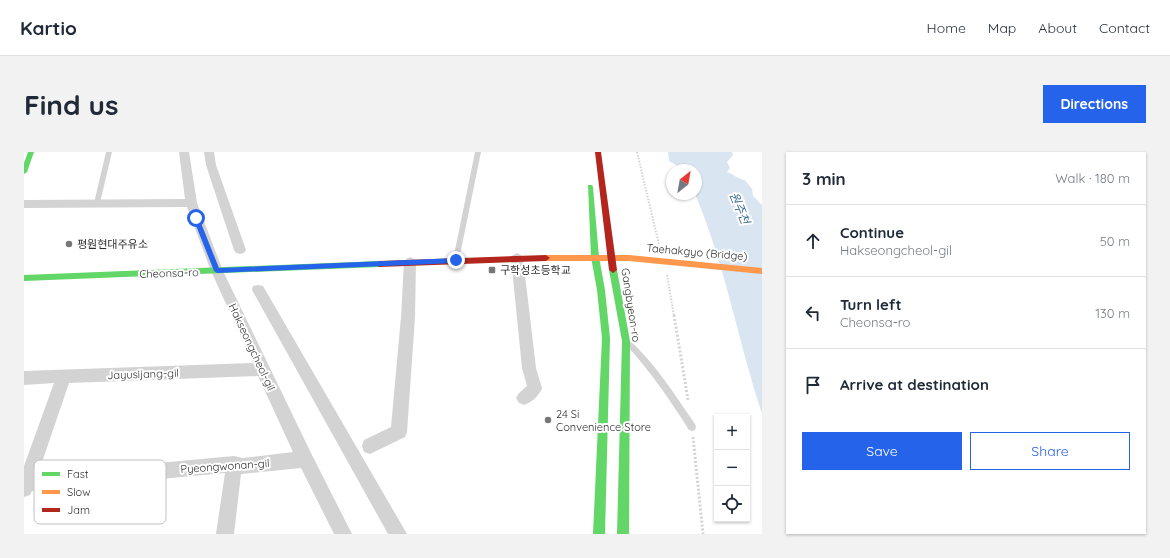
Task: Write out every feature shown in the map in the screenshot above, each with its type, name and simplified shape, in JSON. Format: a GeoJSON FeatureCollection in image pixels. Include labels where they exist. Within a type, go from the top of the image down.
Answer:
{"type":"FeatureCollection","features":[{"type":"Feature","properties":{"kind":"street"},"geometry":{"type":"LineString","coordinates":[[24,172],[31,152]]}},
{"type":"Feature","properties":{"kind":"street","name":"Hakseongcheol-gil"},"geometry":{"type":"LineString","coordinates":[[184,152],[192,203],[196,218],[217,271],[305,459],[343,534]]}},
{"type":"Feature","properties":{"kind":"street"},"geometry":{"type":"LineString","coordinates":[[209,152],[211,165],[240,250]]}},
{"type":"Feature","properties":{"kind":"street","name":"Gangbyeon-ro"},"geometry":{"type":"LineString","coordinates":[[598,152],[611,257],[626,341],[623,534]]}},
{"type":"Feature","properties":{"kind":"street"},"geometry":{"type":"LineString","coordinates":[[589,174],[595,257],[601,290],[606,338],[599,534]]}},
{"type":"Feature","properties":{"kind":"street"},"geometry":{"type":"LineString","coordinates":[[24,204],[192,203]]}},
{"type":"Feature","properties":{"kind":"street","name":"Cheonsa-ro"},"geometry":{"type":"LineString","coordinates":[[24,278],[456,260],[595,257],[629,258]]}},
{"type":"Feature","properties":{"kind":"street"},"geometry":{"type":"LineString","coordinates":[[517,258],[529,368],[535,388],[524,398]]}},
{"type":"Feature","properties":{"kind":"street","name":"Taehakgyo (Bridge)"},"geometry":{"type":"LineString","coordinates":[[629,258],[762,270]]}},
{"type":"Feature","properties":{"kind":"street"},"geometry":{"type":"LineString","coordinates":[[370,446],[399,432],[408,317],[410,262]]}},
{"type":"Feature","properties":{"kind":"street"},"geometry":{"type":"LineString","coordinates":[[258,290],[398,534]]}},
{"type":"Feature","properties":{"kind":"street","name":"Jayusijang-gil"},"geometry":{"type":"LineString","coordinates":[[24,378],[262,369]]}},
{"type":"Feature","properties":{"kind":"street","name":"Pyeongwonan-gil"},"geometry":{"type":"LineString","coordinates":[[34,460],[64,376]]}},
{"type":"Feature","properties":{"kind":"street","name":"Pyeongwonan-gil"},"geometry":{"type":"LineString","coordinates":[[166,471],[234,464],[243,466],[305,459]]}},
{"type":"Feature","properties":{"kind":"street","name":"Pyeongwonan-gil"},"geometry":{"type":"LineString","coordinates":[[25,486],[34,461]]}},
{"type":"Feature","properties":{"kind":"street"},"geometry":{"type":"LineString","coordinates":[[225,534],[234,464]]}},
{"type":"Feature","properties":{"kind":"lane"},"geometry":{"type":"LineString","coordinates":[[98,203],[109,152]]}},
{"type":"Feature","properties":{"kind":"lane"},"geometry":{"type":"LineString","coordinates":[[456,260],[478,152]]}},
{"type":"Feature","properties":{"kind":"lane"},"geometry":{"type":"LineString","coordinates":[[626,341],[644,360],[668,390],[692,427]]}},
{"type":"Feature","properties":{"kind":"path"},"geometry":{"type":"LineString","coordinates":[[637,152],[661,253]]}},
{"type":"Feature","properties":{"kind":"path"},"geometry":{"type":"LineString","coordinates":[[665,268],[692,427],[703,534]]}},
{"type":"Feature","properties":{"kind":"water","name":"원주천"},"geometry":{"type":"Polygon","coordinates":[[[668,152],[732,152],[733,155],[727,162],[730,168],[727,172],[745,180],[752,189],[753,196],[762,205],[762,414],[715,248],[697,200],[702,200],[702,164],[674,164],[669,161],[668,152]]]}},
{"type":"Feature","properties":{"kind":"traffic: fast"},"geometry":{"type":"LineString","coordinates":[[24,172],[31,152]]}},
{"type":"Feature","properties":{"kind":"traffic: fast"},"geometry":{"type":"LineString","coordinates":[[590,187],[595,257],[601,290],[606,338],[599,534]]}},
{"type":"Feature","properties":{"kind":"traffic: fast"},"geometry":{"type":"LineString","coordinates":[[24,278],[379,264]]}},
{"type":"Feature","properties":{"kind":"traffic: fast"},"geometry":{"type":"LineString","coordinates":[[613,270],[626,341],[623,534]]}},
{"type":"Feature","properties":{"kind":"traffic: slow"},"geometry":{"type":"LineString","coordinates":[[546,258],[629,258],[762,271]]}},
{"type":"Feature","properties":{"kind":"traffic: jam"},"geometry":{"type":"LineString","coordinates":[[598,152],[613,270]]}},
{"type":"Feature","properties":{"kind":"traffic: jam"},"geometry":{"type":"LineString","coordinates":[[379,264],[546,258]]}},
{"type":"Feature","properties":{"kind":"place","name":"평원현대주유소"},"geometry":{"type":"Point","coordinates":[69,244]}},
{"type":"Feature","properties":{"kind":"place","name":"구학성초등학교"},"geometry":{"type":"Point","coordinates":[492,270]}},
{"type":"Feature","properties":{"kind":"place","name":"24 Si Convenience Store"},"geometry":{"type":"Point","coordinates":[548,420]}},
{"type":"Feature","properties":{"kind":"route"},"geometry":{"type":"LineString","coordinates":[[196,218],[217,271],[248,268],[456,260]]}}]}
